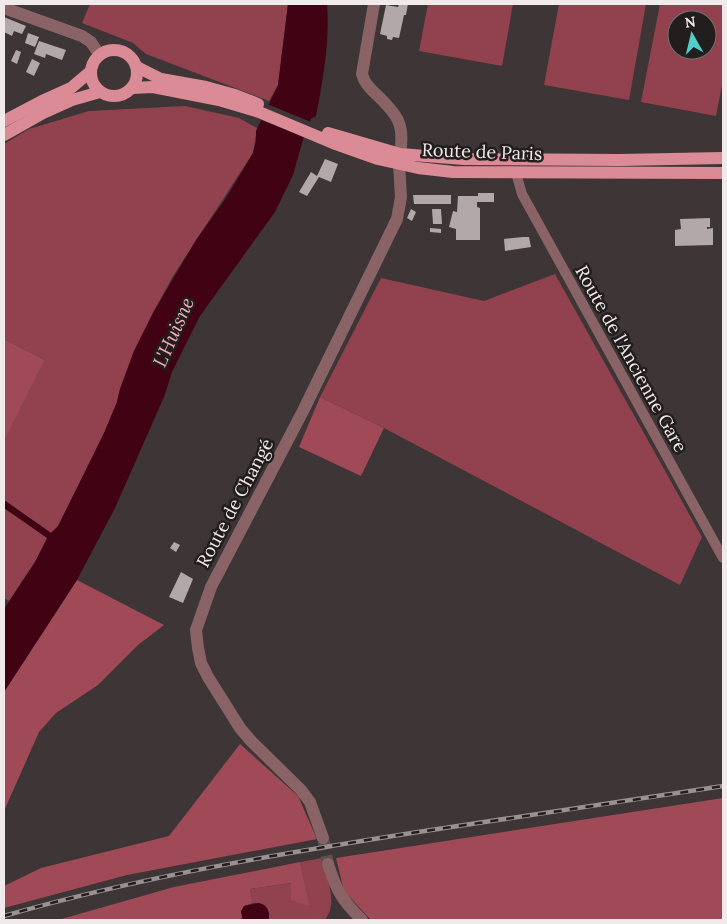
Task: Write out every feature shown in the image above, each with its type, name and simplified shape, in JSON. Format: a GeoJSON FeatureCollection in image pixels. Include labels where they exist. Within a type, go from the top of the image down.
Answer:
{"type":"FeatureCollection","features":[{"type":"Feature","properties":{"kind":"main road"},"geometry":{"type":"LineString","coordinates":[[4,121],[71,88],[91,71],[96,59],[101,54],[115,50],[122,51],[134,60],[138,75],[132,88],[126,93],[112,96],[100,92],[93,84],[91,71]]}},
{"type":"Feature","properties":{"kind":"main road","name":"Route de Paris"},"geometry":{"type":"LineString","coordinates":[[137,67],[161,79],[206,87],[235,95],[261,109],[315,132],[400,159],[418,168],[453,172],[723,173]]}},
{"type":"Feature","properties":{"kind":"main road","name":"Route de Paris"},"geometry":{"type":"LineString","coordinates":[[132,88],[153,87],[261,109]]}},
{"type":"Feature","properties":{"kind":"main road"},"geometry":{"type":"LineString","coordinates":[[4,135],[43,113],[72,100],[100,92]]}},
{"type":"Feature","properties":{"kind":"main road","name":"Route de Paris"},"geometry":{"type":"LineString","coordinates":[[400,159],[620,160],[723,158]]}},
{"type":"Feature","properties":{"kind":"street","name":"Route de Changé"},"geometry":{"type":"LineString","coordinates":[[323,838],[310,802],[240,728],[208,677],[201,663],[196,630],[211,587],[303,411],[397,219],[401,197],[400,159],[402,130],[400,122],[389,106],[364,81],[362,74],[374,4]]}},
{"type":"Feature","properties":{"kind":"street"},"geometry":{"type":"LineString","coordinates":[[4,8],[82,36],[91,42],[101,54]]}},
{"type":"Feature","properties":{"kind":"street","name":"Route de l'Ancienne Gare"},"geometry":{"type":"LineString","coordinates":[[516,173],[522,194],[723,558]]}},
{"type":"Feature","properties":{"kind":"street"},"geometry":{"type":"LineString","coordinates":[[328,864],[341,898],[362,920]]}},
{"type":"Feature","properties":{"kind":"shaded area"},"geometry":{"type":"Polygon","coordinates":[[[90,4],[288,4],[278,85],[269,101],[146,54],[133,43],[82,23],[90,4]]]}},
{"type":"Feature","properties":{"kind":"shaded area"},"geometry":{"type":"Polygon","coordinates":[[[428,4],[513,4],[502,66],[419,51],[428,4]]]}},
{"type":"Feature","properties":{"kind":"shaded area"},"geometry":{"type":"Polygon","coordinates":[[[559,4],[646,4],[629,100],[544,85],[559,4]]]}},
{"type":"Feature","properties":{"kind":"shaded area"},"geometry":{"type":"Polygon","coordinates":[[[660,4],[723,4],[723,80],[716,116],[641,102],[660,4]]]}},
{"type":"Feature","properties":{"kind":"shaded area"},"geometry":{"type":"Polygon","coordinates":[[[185,106],[239,118],[257,128],[253,153],[173,276],[154,311],[134,351],[117,402],[104,433],[58,526],[51,533],[4,500],[4,442],[45,360],[4,339],[4,144],[29,129],[89,111],[185,106]]]}},
{"type":"Feature","properties":{"kind":"shaded area"},"geometry":{"type":"Polygon","coordinates":[[[555,274],[702,537],[680,585],[384,428],[320,397],[381,278],[484,301],[555,274]]]}},
{"type":"Feature","properties":{"kind":"shaded area"},"geometry":{"type":"Polygon","coordinates":[[[4,339],[45,360],[4,442],[4,339]]]}},
{"type":"Feature","properties":{"kind":"shaded area"},"geometry":{"type":"Polygon","coordinates":[[[320,397],[384,428],[361,476],[299,447],[320,397]]]}},
{"type":"Feature","properties":{"kind":"shaded area"},"geometry":{"type":"Polygon","coordinates":[[[4,508],[48,538],[35,562],[9,601],[4,598],[4,508]]]}},
{"type":"Feature","properties":{"kind":"shaded area"},"geometry":{"type":"Polygon","coordinates":[[[77,580],[164,625],[138,645],[98,685],[56,713],[39,732],[4,811],[4,692],[77,580]]]}},
{"type":"Feature","properties":{"kind":"shaded area"},"geometry":{"type":"Polygon","coordinates":[[[240,744],[298,796],[317,839],[127,875],[4,908],[4,886],[41,868],[169,836],[240,744]]]}},
{"type":"Feature","properties":{"kind":"shaded area"},"geometry":{"type":"Polygon","coordinates":[[[723,798],[723,920],[371,920],[344,891],[336,858],[723,798]]]}},
{"type":"Feature","properties":{"kind":"shaded area"},"geometry":{"type":"Polygon","coordinates":[[[322,858],[331,898],[331,906],[325,920],[269,920],[269,912],[259,903],[253,903],[250,889],[292,883],[308,905],[300,862],[322,858]]]}},
{"type":"Feature","properties":{"kind":"shaded area"},"geometry":{"type":"Polygon","coordinates":[[[300,862],[309,906],[291,900],[291,883],[250,889],[253,903],[244,906],[241,911],[242,917],[240,920],[58,920],[174,887],[300,862]]]}},
{"type":"Feature","properties":{"kind":"water","name":"L'Huisne"},"geometry":{"type":"Polygon","coordinates":[[[288,4],[327,4],[328,18],[325,60],[316,116],[311,119],[304,136],[293,175],[275,212],[200,316],[172,372],[164,397],[115,508],[77,580],[4,692],[4,609],[35,562],[47,538],[4,508],[4,500],[51,533],[58,526],[104,433],[117,402],[134,351],[154,311],[196,240],[226,198],[253,153],[256,131],[278,85],[288,4]]]}},
{"type":"Feature","properties":{"kind":"water"},"geometry":{"type":"Polygon","coordinates":[[[259,903],[267,909],[269,920],[243,920],[241,911],[244,906],[259,903]]]}},
{"type":"Feature","properties":{"kind":"pier"},"geometry":{"type":"Polygon","coordinates":[[[267,104],[311,122],[305,137],[261,120],[267,104]]]}},
{"type":"Feature","properties":{"kind":"building"},"geometry":{"type":"Polygon","coordinates":[[[399,4],[408,4],[399,38],[387,39],[387,36],[380,34],[386,5],[398,7],[399,4]]]}},
{"type":"Feature","properties":{"kind":"building"},"geometry":{"type":"Polygon","coordinates":[[[4,17],[26,26],[22,34],[14,31],[12,36],[4,32],[4,17]]]}},
{"type":"Feature","properties":{"kind":"building"},"geometry":{"type":"Polygon","coordinates":[[[28,33],[39,37],[35,47],[25,43],[28,33]]]}},
{"type":"Feature","properties":{"kind":"building"},"geometry":{"type":"Polygon","coordinates":[[[39,41],[66,50],[62,60],[46,54],[45,58],[34,54],[39,41]]]}},
{"type":"Feature","properties":{"kind":"building"},"geometry":{"type":"Polygon","coordinates":[[[16,50],[21,52],[17,64],[11,61],[16,50]]]}},
{"type":"Feature","properties":{"kind":"building"},"geometry":{"type":"Polygon","coordinates":[[[32,59],[40,63],[34,76],[26,72],[32,59]]]}},
{"type":"Feature","properties":{"kind":"building"},"geometry":{"type":"Polygon","coordinates":[[[325,159],[338,164],[331,182],[319,177],[307,196],[299,192],[311,172],[317,176],[325,159]]]}},
{"type":"Feature","properties":{"kind":"building"},"geometry":{"type":"Polygon","coordinates":[[[478,193],[494,193],[494,202],[477,202],[477,207],[480,208],[480,240],[456,240],[456,229],[449,227],[453,211],[457,212],[458,196],[478,196],[478,193]]]}},
{"type":"Feature","properties":{"kind":"building"},"geometry":{"type":"Polygon","coordinates":[[[413,195],[451,195],[451,204],[414,204],[413,195]]]}},
{"type":"Feature","properties":{"kind":"building"},"geometry":{"type":"Polygon","coordinates":[[[411,209],[416,212],[412,221],[407,218],[411,209]]]}},
{"type":"Feature","properties":{"kind":"building"},"geometry":{"type":"Polygon","coordinates":[[[432,209],[441,209],[442,224],[433,224],[432,209]]]}},
{"type":"Feature","properties":{"kind":"building"},"geometry":{"type":"Polygon","coordinates":[[[710,218],[710,227],[707,227],[707,229],[713,228],[713,245],[675,246],[675,230],[681,229],[680,219],[710,218]]]}},
{"type":"Feature","properties":{"kind":"building"},"geometry":{"type":"Polygon","coordinates":[[[430,228],[441,229],[441,233],[430,232],[430,228]]]}},
{"type":"Feature","properties":{"kind":"building"},"geometry":{"type":"Polygon","coordinates":[[[529,237],[531,247],[505,251],[504,239],[529,237]]]}},
{"type":"Feature","properties":{"kind":"building"},"geometry":{"type":"Polygon","coordinates":[[[174,542],[180,545],[176,552],[170,548],[174,542]]]}},
{"type":"Feature","properties":{"kind":"building"},"geometry":{"type":"Polygon","coordinates":[[[181,572],[193,579],[183,603],[169,597],[181,572]]]}},
{"type":"Feature","properties":{"kind":"tunnel"},"geometry":{"type":"LineString","coordinates":[[323,838],[328,864]]}},
{"type":"Feature","properties":{"kind":"railway"},"geometry":{"type":"LineString","coordinates":[[4,916],[158,878],[261,858],[418,832],[723,786]]}}]}
